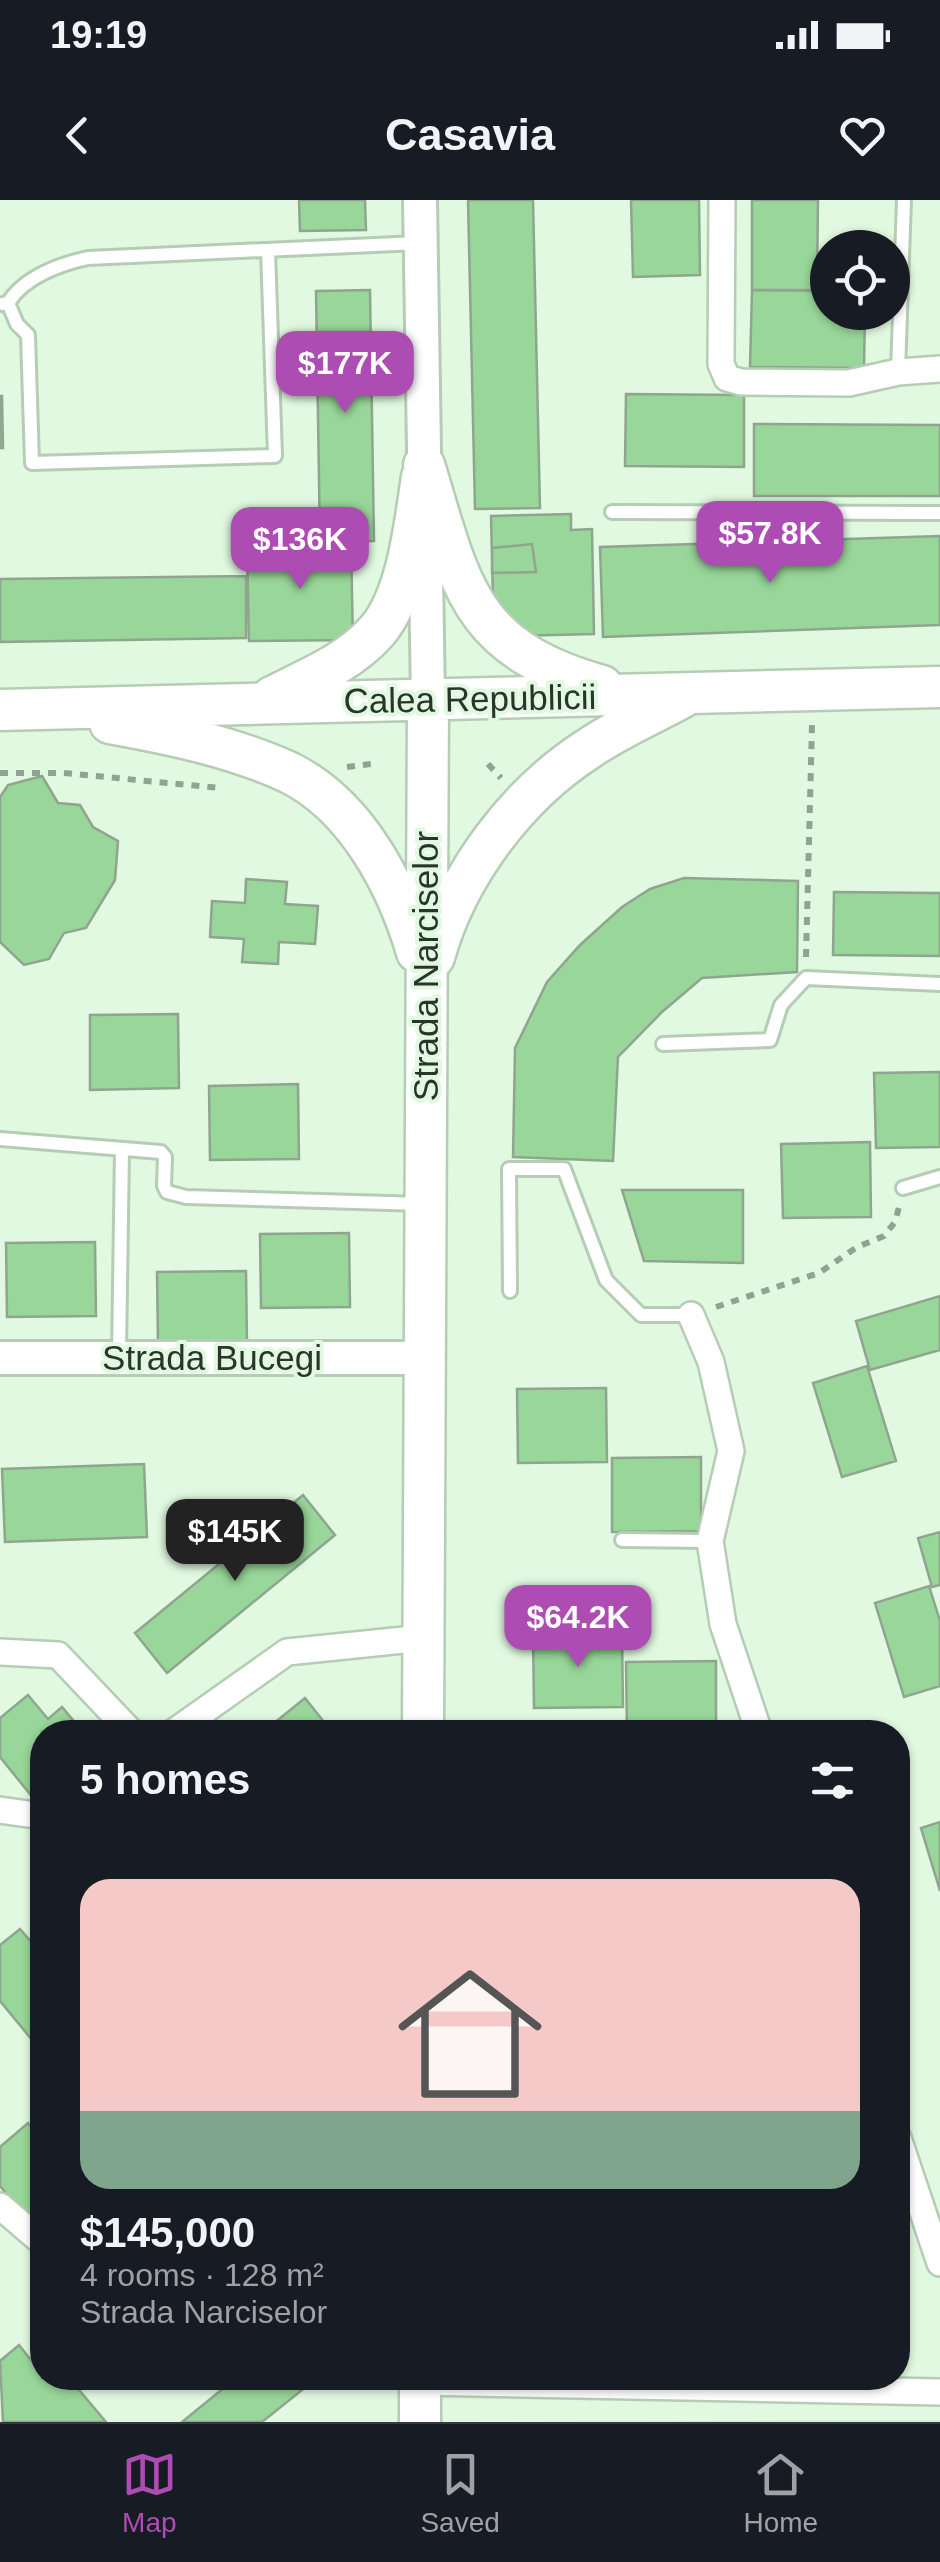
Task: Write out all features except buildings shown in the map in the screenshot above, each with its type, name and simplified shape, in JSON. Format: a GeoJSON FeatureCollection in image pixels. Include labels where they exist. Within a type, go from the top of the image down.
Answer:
{"type":"FeatureCollection","features":[{"type":"Feature","properties":{"kind":"main road"},"geometry":{"type":"LineString","coordinates":[[424,465],[458,572],[471,601],[497,635],[566,676],[634,695]]}},
{"type":"Feature","properties":{"kind":"main road"},"geometry":{"type":"LineString","coordinates":[[260,703],[317,675],[377,631],[395,601],[414,529],[424,465]]}},
{"type":"Feature","properties":{"kind":"main road","name":"Calea Republicii"},"geometry":{"type":"LineString","coordinates":[[16,710],[940,687]]}},
{"type":"Feature","properties":{"kind":"main road"},"geometry":{"type":"LineString","coordinates":[[426,984],[439,938],[462,888],[494,838],[536,788],[588,748],[689,694]]}},
{"type":"Feature","properties":{"kind":"main road","name":"Strada Narciselor"},"geometry":{"type":"LineString","coordinates":[[423,1720],[428,700]]}},
{"type":"Feature","properties":{"kind":"main road"},"geometry":{"type":"LineString","coordinates":[[16,710],[146,729],[236,752],[293,775],[330,803],[380,864],[408,922],[426,984]]}},
{"type":"Feature","properties":{"kind":"main road"},"geometry":{"type":"LineString","coordinates":[[420,2390],[420,2422]]}},
{"type":"Feature","properties":{"kind":"street","name":"Strada Narciselor"},"geometry":{"type":"LineString","coordinates":[[420,200],[428,700]]}},
{"type":"Feature","properties":{"kind":"street"},"geometry":{"type":"LineString","coordinates":[[722,200],[721,364],[727,378],[741,382],[849,383],[898,372],[940,369]]}},
{"type":"Feature","properties":{"kind":"street"},"geometry":{"type":"LineString","coordinates":[[690,1315],[711,1362],[731,1451],[710,1541],[723,1624],[755,1720]]}},
{"type":"Feature","properties":{"kind":"street","name":"Strada Bucegi"},"geometry":{"type":"LineString","coordinates":[[0,1358],[424,1358]]}},
{"type":"Feature","properties":{"kind":"street"},"geometry":{"type":"LineString","coordinates":[[191,1720],[288,1652],[423,1638]]}},
{"type":"Feature","properties":{"kind":"street"},"geometry":{"type":"LineString","coordinates":[[0,1652],[58,1654],[120,1720]]}},
{"type":"Feature","properties":{"kind":"street"},"geometry":{"type":"LineString","coordinates":[[0,1810],[30,1814]]}},
{"type":"Feature","properties":{"kind":"street"},"geometry":{"type":"LineString","coordinates":[[910,2204],[940,2263]]}},
{"type":"Feature","properties":{"kind":"street"},"geometry":{"type":"LineString","coordinates":[[0,2206],[30,2232]]}},
{"type":"Feature","properties":{"kind":"street"},"geometry":{"type":"LineString","coordinates":[[853,2390],[940,2392]]}},
{"type":"Feature","properties":{"kind":"lane"},"geometry":{"type":"LineString","coordinates":[[898,372],[904,200]]}},
{"type":"Feature","properties":{"kind":"lane"},"geometry":{"type":"LineString","coordinates":[[268,250],[276,456],[32,463],[28,335],[4,304],[59,264],[88,258],[420,242]]}},
{"type":"Feature","properties":{"kind":"lane"},"geometry":{"type":"LineString","coordinates":[[612,512],[940,513]]}},
{"type":"Feature","properties":{"kind":"lane"},"geometry":{"type":"LineString","coordinates":[[663,1044],[770,1040],[780,1005],[806,978],[940,984]]}},
{"type":"Feature","properties":{"kind":"lane"},"geometry":{"type":"LineString","coordinates":[[0,1139],[160,1152],[165,1157],[167,1192],[186,1197],[425,1204]]}},
{"type":"Feature","properties":{"kind":"lane"},"geometry":{"type":"LineString","coordinates":[[119,1358],[122,1149]]}},
{"type":"Feature","properties":{"kind":"lane"},"geometry":{"type":"LineString","coordinates":[[510,1291],[509,1169],[564,1169],[606,1280],[641,1315],[690,1315]]}},
{"type":"Feature","properties":{"kind":"lane"},"geometry":{"type":"LineString","coordinates":[[902,1188],[940,1178]]}},
{"type":"Feature","properties":{"kind":"lane"},"geometry":{"type":"LineString","coordinates":[[622,1540],[710,1541]]}},
{"type":"Feature","properties":{"kind":"path"},"geometry":{"type":"LineString","coordinates":[[806,978],[812,690]]}},
{"type":"Feature","properties":{"kind":"path"},"geometry":{"type":"LineString","coordinates":[[690,1315],[819,1273],[858,1247],[884,1236],[895,1222],[902,1188]]}},
{"type":"Feature","properties":{"kind":"shaded area"},"geometry":{"type":"Polygon","coordinates":[[[940,2420],[940,2422],[453,2422],[940,2420]]]}}]}
